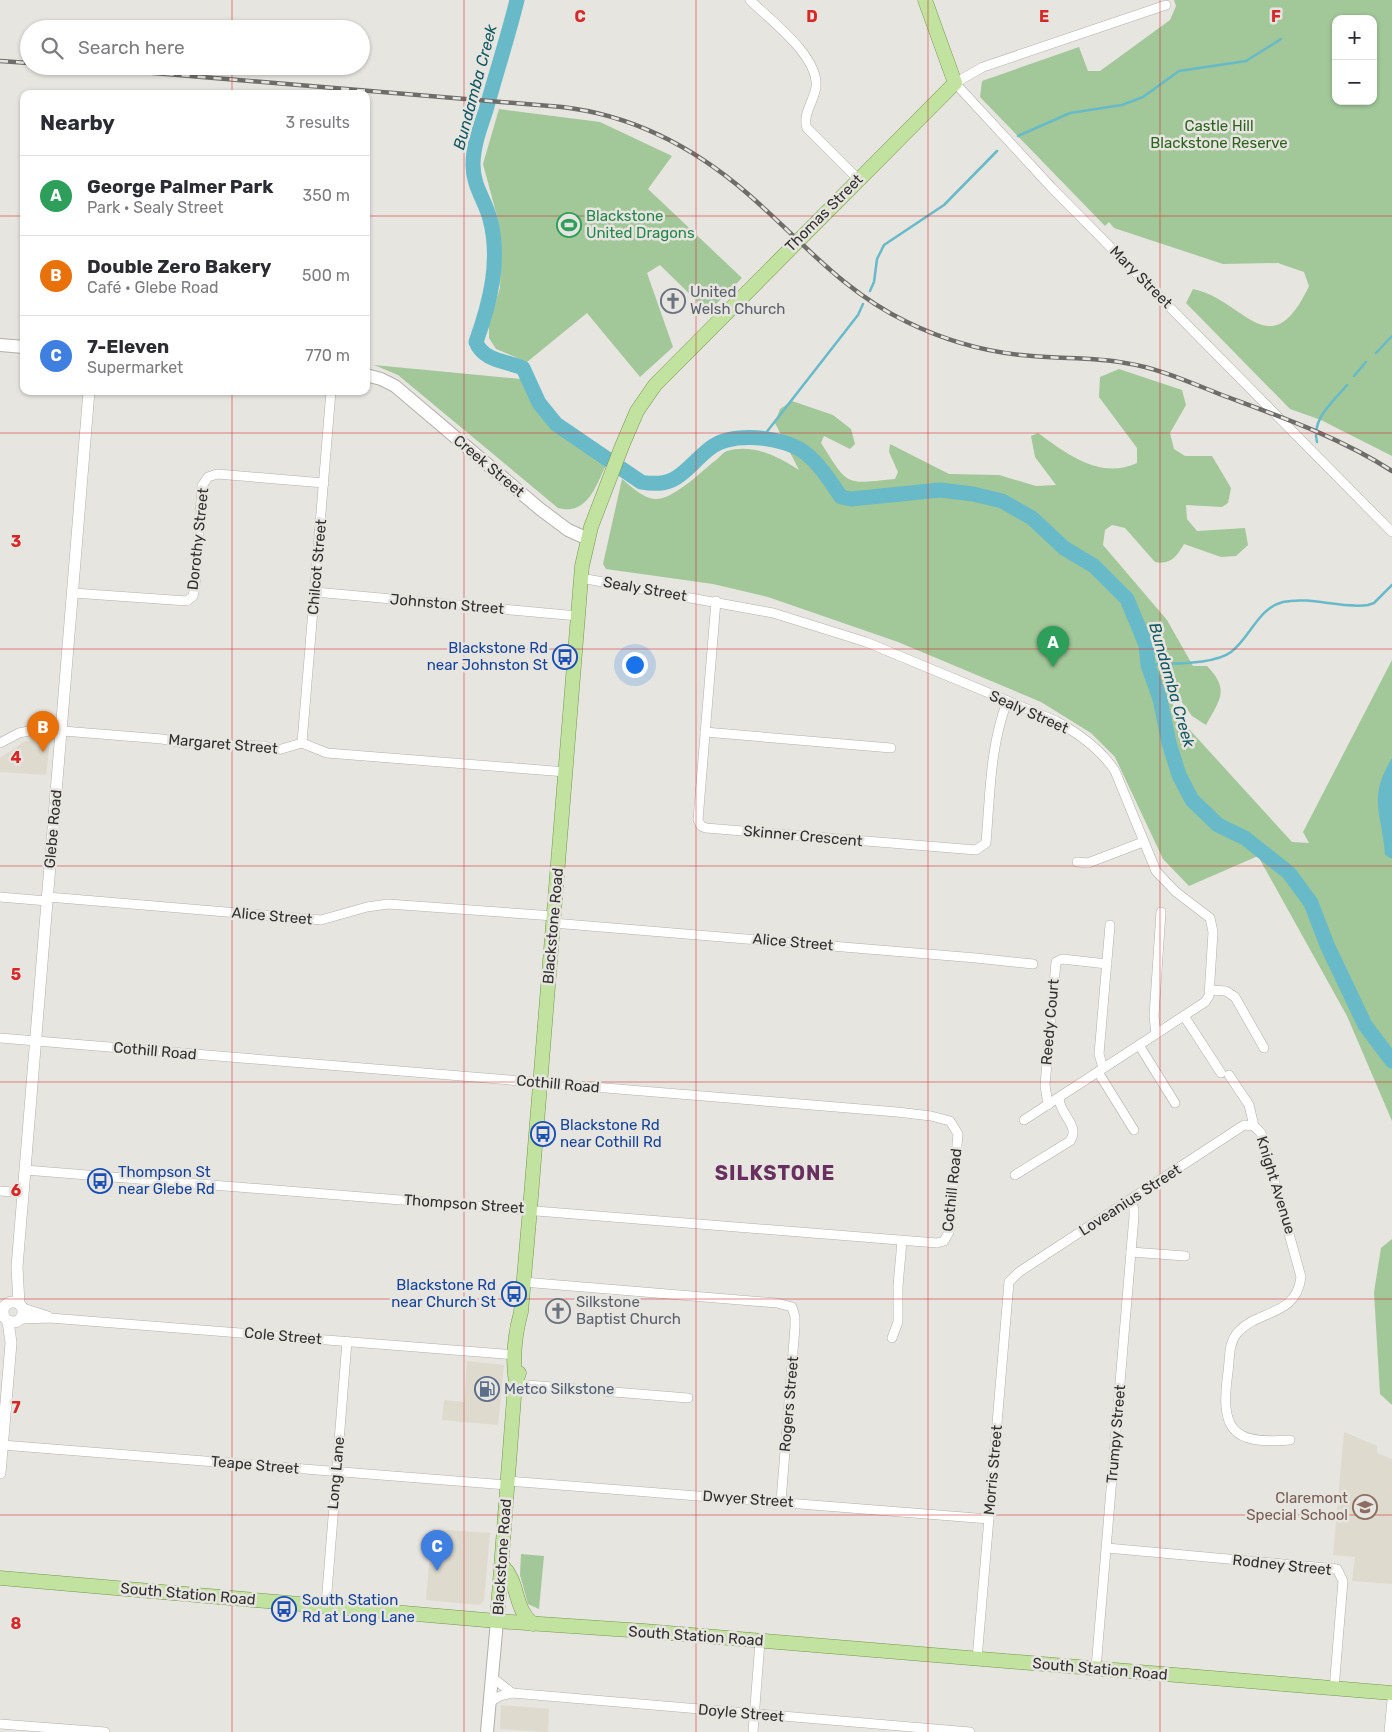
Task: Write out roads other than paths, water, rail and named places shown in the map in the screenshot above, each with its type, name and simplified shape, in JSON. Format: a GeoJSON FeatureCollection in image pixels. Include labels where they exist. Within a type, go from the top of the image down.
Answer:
{"type":"FeatureCollection","features":[{"type":"Feature","properties":{"kind":"main road","name":"Mary Street"},"geometry":{"type":"LineString","coordinates":[[925,0],[955,83]]}},
{"type":"Feature","properties":{"kind":"main road","name":"Thomas Street"},"geometry":{"type":"LineString","coordinates":[[588,539],[604,491],[636,411],[667,371],[955,83]]}},
{"type":"Feature","properties":{"kind":"main road"},"geometry":{"type":"LineString","coordinates":[[0,345],[20,347]]}},
{"type":"Feature","properties":{"kind":"main road","name":"Creek Street"},"geometry":{"type":"LineString","coordinates":[[370,376],[396,386],[540,509],[568,530],[588,539]]}},
{"type":"Feature","properties":{"kind":"main road","name":"Blackstone Road"},"geometry":{"type":"LineString","coordinates":[[487,1732],[493,1678],[516,1383],[516,1354],[530,1210],[581,578],[588,539]]}},
{"type":"Feature","properties":{"kind":"main road","name":"Blackstone Road"},"geometry":{"type":"LineString","coordinates":[[516,1383],[519,1372],[522,1332],[521,1312]]}},
{"type":"Feature","properties":{"kind":"main road"},"geometry":{"type":"LineString","coordinates":[[502,1565],[512,1575],[522,1612],[533,1624]]}},
{"type":"Feature","properties":{"kind":"main road","name":"South Station Road"},"geometry":{"type":"LineString","coordinates":[[0,1578],[533,1624],[760,1640],[1392,1693]]}},
{"type":"Feature","properties":{"kind":"street"},"geometry":{"type":"LineString","coordinates":[[750,0],[810,62],[816,81],[814,97],[805,118],[807,128],[858,179]]}},
{"type":"Feature","properties":{"kind":"street","name":"Thomas Street"},"geometry":{"type":"LineString","coordinates":[[955,83],[983,67],[1166,5]]}},
{"type":"Feature","properties":{"kind":"street","name":"Mary Street"},"geometry":{"type":"LineString","coordinates":[[955,83],[1052,188],[1392,532]]}},
{"type":"Feature","properties":{"kind":"street","name":"Glebe Road"},"geometry":{"type":"LineString","coordinates":[[0,1473],[11,1343],[10,1312],[17,1267],[90,395]]}},
{"type":"Feature","properties":{"kind":"street","name":"Chilcot Street"},"geometry":{"type":"LineString","coordinates":[[302,743],[332,395]]}},
{"type":"Feature","properties":{"kind":"street","name":"Dorothy Street"},"geometry":{"type":"LineString","coordinates":[[73,593],[187,602],[193,596],[195,587],[202,486],[208,477],[217,474],[324,483]]}},
{"type":"Feature","properties":{"kind":"street","name":"Sealy Street"},"geometry":{"type":"LineString","coordinates":[[581,578],[716,601],[773,613],[866,642],[1068,728],[1108,760],[1115,771],[1156,871],[1176,892],[1210,918],[1213,932],[1210,990]]}},
{"type":"Feature","properties":{"kind":"street","name":"Johnston Street"},"geometry":{"type":"LineString","coordinates":[[315,592],[578,616]]}},
{"type":"Feature","properties":{"kind":"street","name":"Skinner Crescent"},"geometry":{"type":"LineString","coordinates":[[716,601],[698,820],[701,826],[706,828],[976,850],[986,843],[994,745],[998,724],[1007,702]]}},
{"type":"Feature","properties":{"kind":"street","name":"Margaret Street"},"geometry":{"type":"LineString","coordinates":[[0,743],[25,731],[61,731],[162,739],[189,744],[264,746],[278,750],[302,743]]}},
{"type":"Feature","properties":{"kind":"street"},"geometry":{"type":"LineString","coordinates":[[705,732],[891,748]]}},
{"type":"Feature","properties":{"kind":"street"},"geometry":{"type":"LineString","coordinates":[[302,743],[324,752],[566,772]]}},
{"type":"Feature","properties":{"kind":"street"},"geometry":{"type":"LineString","coordinates":[[1077,862],[1088,863],[1143,842]]}},
{"type":"Feature","properties":{"kind":"street","name":"Alice Street"},"geometry":{"type":"LineString","coordinates":[[0,897],[321,920],[366,907],[388,904],[1033,964]]}},
{"type":"Feature","properties":{"kind":"street"},"geometry":{"type":"LineString","coordinates":[[1156,1034],[1154,1016],[1161,912]]}},
{"type":"Feature","properties":{"kind":"street"},"geometry":{"type":"LineString","coordinates":[[1110,925],[1099,1054],[1101,1070],[1134,1130]]}},
{"type":"Feature","properties":{"kind":"street","name":"Reedy Court"},"geometry":{"type":"LineString","coordinates":[[1048,1105],[1044,1085],[1056,962],[1062,959],[1107,964]]}},
{"type":"Feature","properties":{"kind":"street"},"geometry":{"type":"LineString","coordinates":[[1024,1120],[1205,1002],[1210,990],[1226,991],[1235,997],[1264,1048]]}},
{"type":"Feature","properties":{"kind":"street","name":"Knight Avenue"},"geometry":{"type":"LineString","coordinates":[[1184,1016],[1249,1105],[1254,1126],[1261,1133],[1299,1266],[1300,1286],[1292,1301],[1247,1325],[1235,1336],[1230,1346],[1224,1401],[1229,1423],[1242,1437],[1270,1442],[1290,1440]]}},
{"type":"Feature","properties":{"kind":"street","name":"Cothill Road"},"geometry":{"type":"LineString","coordinates":[[0,1038],[897,1112],[931,1116],[950,1121],[958,1134],[947,1238],[937,1243],[902,1241]]}},
{"type":"Feature","properties":{"kind":"street"},"geometry":{"type":"LineString","coordinates":[[1139,1045],[1176,1102]]}},
{"type":"Feature","properties":{"kind":"street"},"geometry":{"type":"LineString","coordinates":[[1015,1176],[1070,1141],[1074,1136],[1073,1128],[1061,1109],[1059,1098]]}},
{"type":"Feature","properties":{"kind":"street","name":"Loveanius Street"},"geometry":{"type":"LineString","coordinates":[[1009,1282],[1019,1272],[1244,1125],[1254,1126]]}},
{"type":"Feature","properties":{"kind":"street","name":"Thompson Street"},"geometry":{"type":"LineString","coordinates":[[25,1170],[902,1241]]}},
{"type":"Feature","properties":{"kind":"street"},"geometry":{"type":"LineString","coordinates":[[0,1191],[23,1193]]}},
{"type":"Feature","properties":{"kind":"street","name":"Trumpy Street"},"geometry":{"type":"LineString","coordinates":[[1096,1668],[1131,1252],[1134,1210],[1130,1200]]}},
{"type":"Feature","properties":{"kind":"street"},"geometry":{"type":"LineString","coordinates":[[892,1338],[898,1322],[898,1286],[902,1241]]}},
{"type":"Feature","properties":{"kind":"street"},"geometry":{"type":"LineString","coordinates":[[1131,1252],[1184,1256]]}},
{"type":"Feature","properties":{"kind":"street","name":"Rogers Street"},"geometry":{"type":"LineString","coordinates":[[523,1282],[777,1302],[792,1307],[796,1317],[781,1501]]}},
{"type":"Feature","properties":{"kind":"street","name":"Morris Street"},"geometry":{"type":"LineString","coordinates":[[977,1659],[1009,1282]]}},
{"type":"Feature","properties":{"kind":"street","name":"Cole Street"},"geometry":{"type":"LineString","coordinates":[[10,1312],[50,1318],[516,1354]]}},
{"type":"Feature","properties":{"kind":"street","name":"Long Lane"},"geometry":{"type":"LineString","coordinates":[[326,1605],[347,1341]]}},
{"type":"Feature","properties":{"kind":"street"},"geometry":{"type":"LineString","coordinates":[[516,1383],[688,1398]]}},
{"type":"Feature","properties":{"kind":"street","name":"Teape Street"},"geometry":{"type":"LineString","coordinates":[[2,1445],[336,1472],[507,1483]]}},
{"type":"Feature","properties":{"kind":"street","name":"Dwyer Street"},"geometry":{"type":"LineString","coordinates":[[507,1483],[781,1501],[989,1519]]}},
{"type":"Feature","properties":{"kind":"street","name":"Rodney Street"},"geometry":{"type":"LineString","coordinates":[[1107,1548],[1338,1569],[1344,1581],[1334,1689]]}},
{"type":"Feature","properties":{"kind":"street"},"geometry":{"type":"LineString","coordinates":[[753,1732],[760,1640]]}},
{"type":"Feature","properties":{"kind":"street"},"geometry":{"type":"LineString","coordinates":[[493,1678],[512,1693]]}},
{"type":"Feature","properties":{"kind":"street","name":"Doyle Street"},"geometry":{"type":"LineString","coordinates":[[490,1702],[500,1696],[512,1693],[970,1732]]}},
{"type":"Feature","properties":{"kind":"street"},"geometry":{"type":"LineString","coordinates":[[1389,1732],[1392,1700]]}},
{"type":"Feature","properties":{"kind":"street"},"geometry":{"type":"LineString","coordinates":[[0,1724],[105,1732]]}},
{"type":"Feature","properties":{"kind":"water"},"geometry":{"type":"Polygon","coordinates":[[[1392,758],[1392,859],[1385,855],[1378,796],[1384,772],[1392,758]]]}},
{"type":"Feature","properties":{"kind":"waterway","name":"Bundamba Creek"},"geometry":{"type":"LineString","coordinates":[[517,0],[477,137],[473,158],[475,180],[490,219],[494,250],[492,282],[486,312],[476,342],[479,348],[496,360],[523,368],[539,403],[556,424],[641,482],[664,483],[680,476],[718,443],[743,438],[770,439],[795,447],[809,456],[820,467],[841,497],[851,499],[940,490],[973,494],[1002,501],[1032,518],[1064,548],[1094,566],[1127,599],[1146,645],[1148,665],[1160,699],[1169,743],[1179,775],[1192,800],[1218,825],[1245,838],[1289,873],[1311,903],[1327,945],[1365,1025],[1392,1061]]}},
{"type":"Feature","properties":{"kind":"waterway"},"geometry":{"type":"LineString","coordinates":[[1018,136],[1070,113],[1122,105],[1143,97],[1179,71],[1246,61],[1281,39]]}},
{"type":"Feature","properties":{"kind":"waterway"},"geometry":{"type":"LineString","coordinates":[[870,291],[874,282],[877,259],[884,245],[944,205],[997,151]]}},
{"type":"Feature","properties":{"kind":"waterway"},"geometry":{"type":"LineString","coordinates":[[762,438],[858,315],[863,304]]}},
{"type":"Feature","properties":{"kind":"waterway"},"geometry":{"type":"LineString","coordinates":[[1376,353],[1392,336]]}},
{"type":"Feature","properties":{"kind":"waterway"},"geometry":{"type":"LineString","coordinates":[[1354,376],[1366,362]]}},
{"type":"Feature","properties":{"kind":"waterway"},"geometry":{"type":"LineString","coordinates":[[1317,442],[1316,434],[1320,418],[1347,385]]}},
{"type":"Feature","properties":{"kind":"waterway"},"geometry":{"type":"LineString","coordinates":[[1148,665],[1203,661],[1223,656],[1238,646],[1267,610],[1283,602],[1304,600],[1357,606],[1368,605],[1374,603],[1392,585]]}},
{"type":"Feature","properties":{"kind":"railway"},"geometry":{"type":"LineString","coordinates":[[0,61],[20,62]]}},
{"type":"Feature","properties":{"kind":"railway"},"geometry":{"type":"LineString","coordinates":[[178,75],[358,90]]}},
{"type":"Feature","properties":{"kind":"railway"},"geometry":{"type":"LineString","coordinates":[[370,91],[562,107],[588,111],[638,126],[684,148],[728,177],[842,280],[883,309],[922,329],[968,345],[1000,352],[1044,357],[1102,360],[1150,368],[1288,420],[1351,448],[1392,471]]}},
{"type":"Feature","properties":{"kind":"place","name":"Blackstone United Dragons"},"geometry":{"type":"Point","coordinates":[569,225]}},
{"type":"Feature","properties":{"kind":"place","name":"United Welsh Church"},"geometry":{"type":"Point","coordinates":[673,301]}},
{"type":"Feature","properties":{"kind":"place","name":"Blackstone Rd near Johnston St"},"geometry":{"type":"Point","coordinates":[565,657]}},
{"type":"Feature","properties":{"kind":"place","name":"George Palmer Park"},"geometry":{"type":"Point","coordinates":[1053,667]}},
{"type":"Feature","properties":{"kind":"place","name":"Double Zero Bakery"},"geometry":{"type":"Point","coordinates":[43,752]}},
{"type":"Feature","properties":{"kind":"place","name":"Blackstone Rd near Cothill Rd"},"geometry":{"type":"Point","coordinates":[543,1134]}},
{"type":"Feature","properties":{"kind":"place","name":"Thompson St near Glebe Rd"},"geometry":{"type":"Point","coordinates":[100,1181]}},
{"type":"Feature","properties":{"kind":"place","name":"Blackstone Rd near Church St"},"geometry":{"type":"Point","coordinates":[514,1294]}},
{"type":"Feature","properties":{"kind":"place","name":"Silkstone Baptist Church"},"geometry":{"type":"Point","coordinates":[558,1311]}},
{"type":"Feature","properties":{"kind":"place","name":"Metco Silkstone"},"geometry":{"type":"Point","coordinates":[487,1389]}},
{"type":"Feature","properties":{"kind":"place","name":"Claremont Special School"},"geometry":{"type":"Point","coordinates":[1365,1507]}},
{"type":"Feature","properties":{"kind":"place","name":"7-Eleven"},"geometry":{"type":"Point","coordinates":[437,1571]}},
{"type":"Feature","properties":{"kind":"place","name":"South Station Rd at Long Lane"},"geometry":{"type":"Point","coordinates":[284,1609]}},
{"type":"Feature","properties":{"kind":"district","name":"SILKSTONE"},"geometry":{"type":"Point","coordinates":[775,1173]}},
{"type":"Feature","properties":{"kind":"park label","name":"Castle Hill Blackstone Reserve"},"geometry":{"type":"Point","coordinates":[1219,134]}}]}
